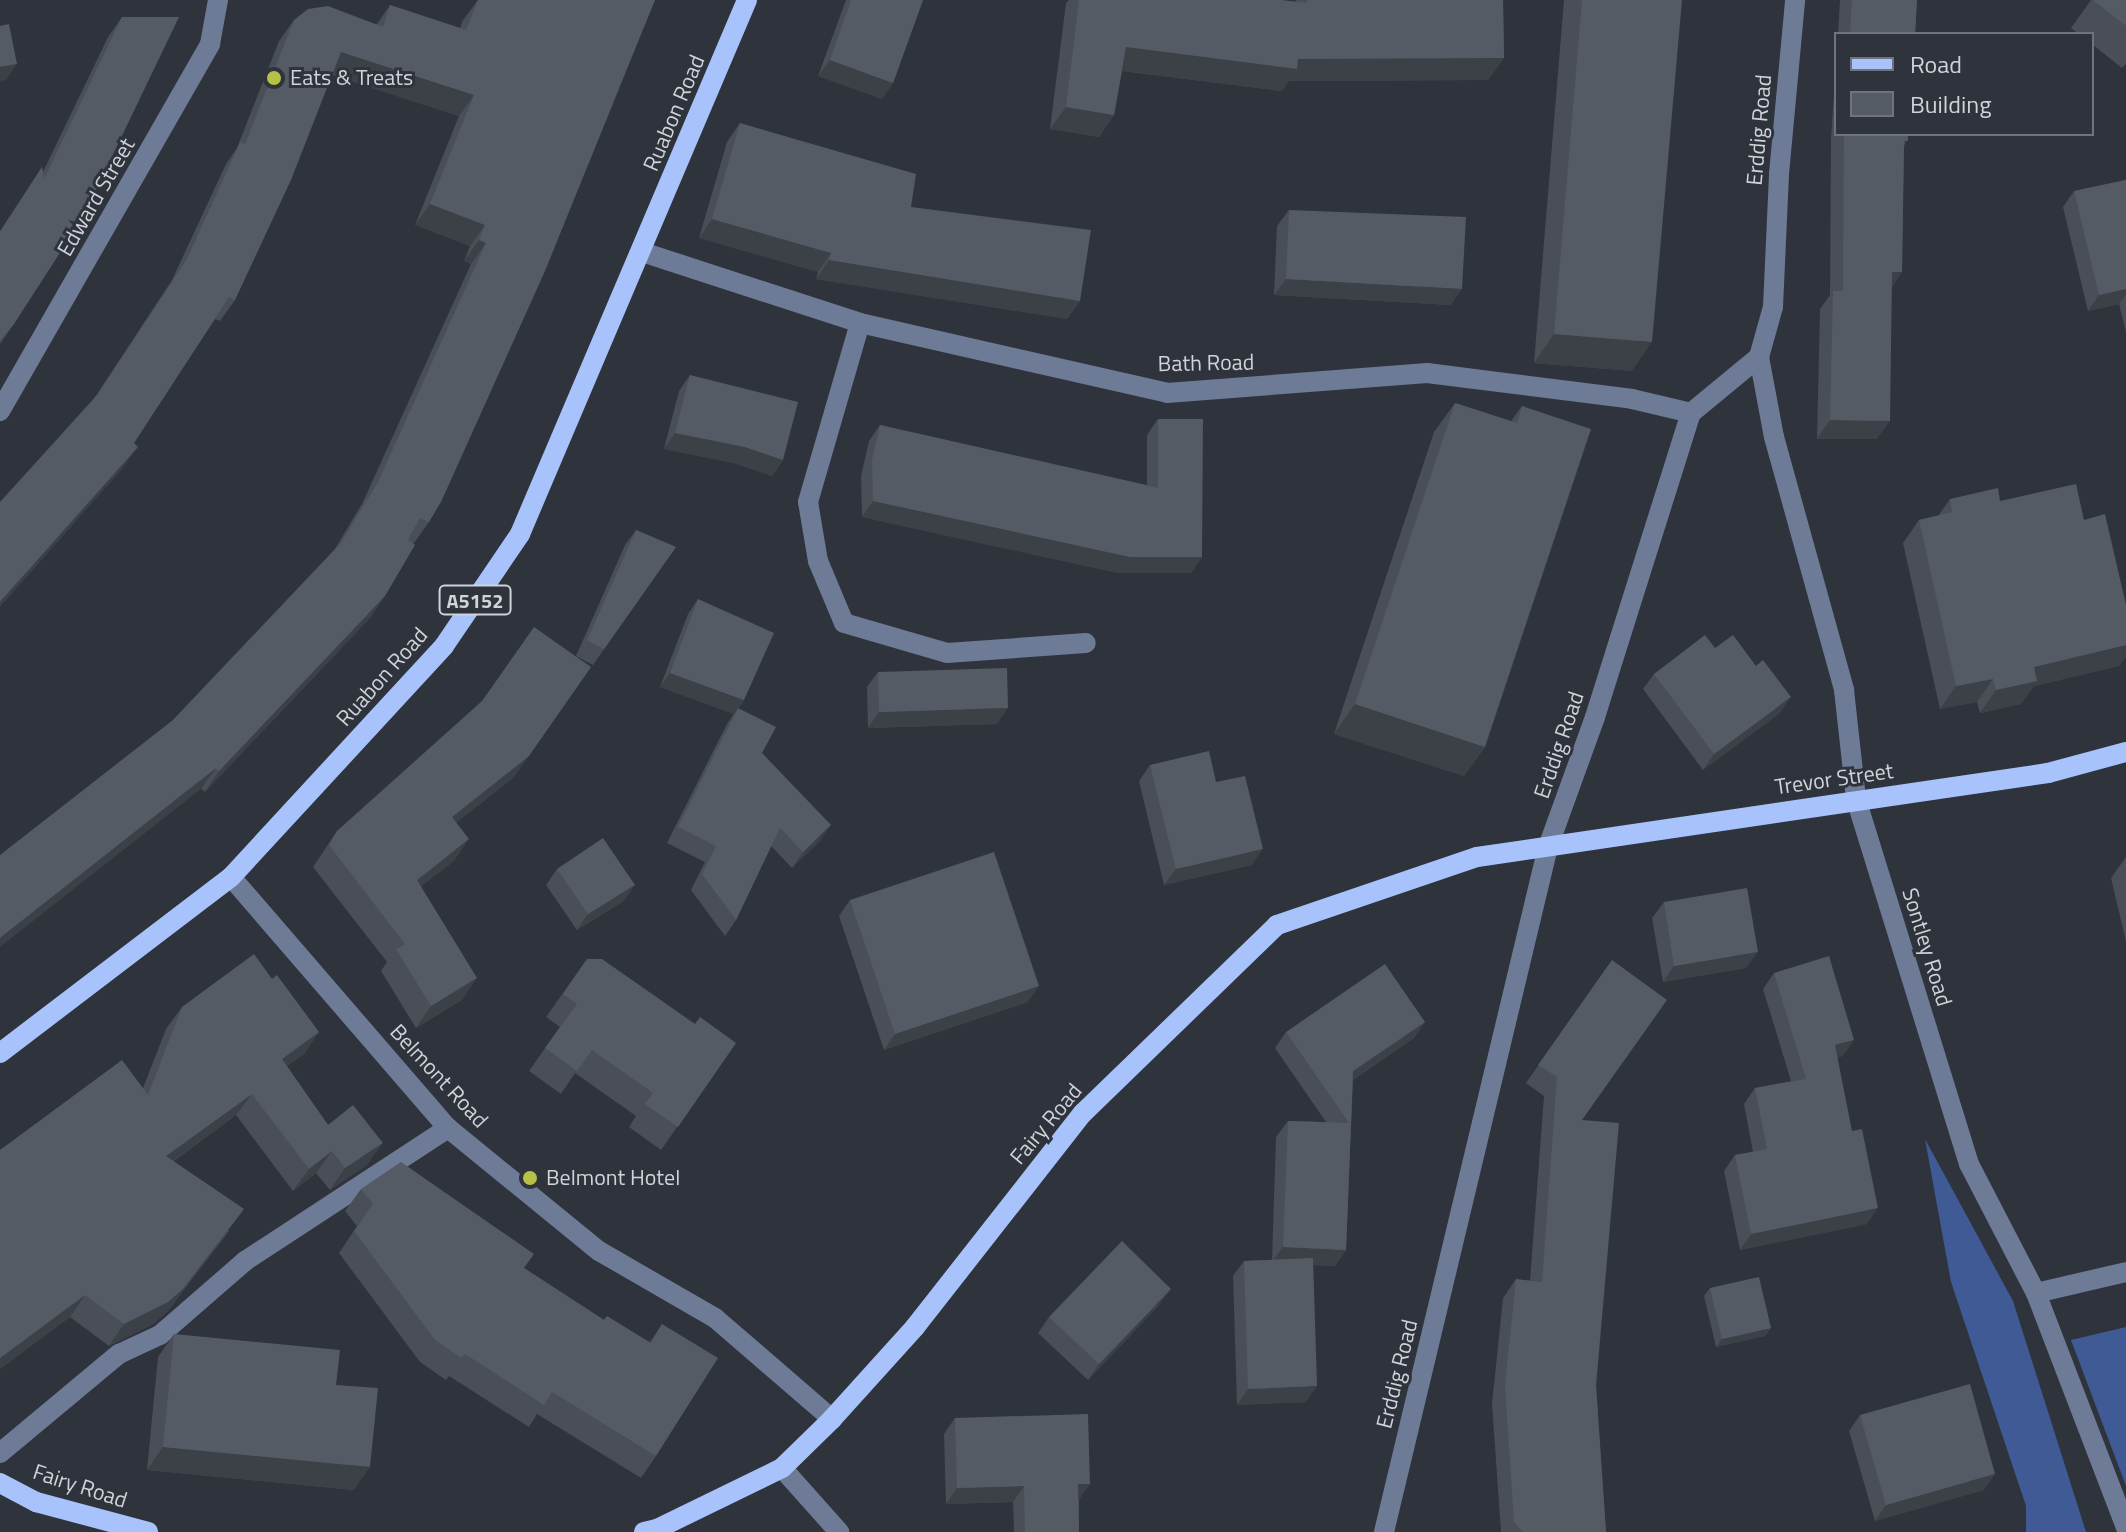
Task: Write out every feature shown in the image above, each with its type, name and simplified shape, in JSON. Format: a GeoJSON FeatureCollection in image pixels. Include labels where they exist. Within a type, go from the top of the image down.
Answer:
{"type":"FeatureCollection","features":[{"type":"Feature","properties":{"kind":"main road","name":"Ruabon Road"},"geometry":{"type":"LineString","coordinates":[[0,1053],[231,877],[444,646],[520,534],[747,0]]}},
{"type":"Feature","properties":{"kind":"main road","name":"Trevor Street"},"geometry":{"type":"LineString","coordinates":[[1548,847],[2048,773],[2126,752]]}},
{"type":"Feature","properties":{"kind":"main road","name":"Fairy Road"},"geometry":{"type":"LineString","coordinates":[[644,1532],[657,1529],[782,1468],[832,1419],[915,1327],[1083,1113],[1277,925],[1477,857],[1548,847]]}},
{"type":"Feature","properties":{"kind":"main road","name":"Fairy Road"},"geometry":{"type":"LineString","coordinates":[[0,1483],[36,1502],[148,1532]]}},
{"type":"Feature","properties":{"kind":"street","name":"Edward Street"},"geometry":{"type":"LineString","coordinates":[[0,411],[210,44],[218,0]]}},
{"type":"Feature","properties":{"kind":"street","name":"Erddig Road"},"geometry":{"type":"LineString","coordinates":[[1759,357],[1773,307],[1779,174],[1795,0]]}},
{"type":"Feature","properties":{"kind":"street","name":"Bath Road"},"geometry":{"type":"LineString","coordinates":[[642,252],[860,323],[1167,393],[1427,373],[1632,399],[1691,413]]}},
{"type":"Feature","properties":{"kind":"street"},"geometry":{"type":"LineString","coordinates":[[860,323],[808,502],[818,561],[844,623],[947,653],[1086,643]]}},
{"type":"Feature","properties":{"kind":"street"},"geometry":{"type":"LineString","coordinates":[[1691,413],[1759,357]]}},
{"type":"Feature","properties":{"kind":"street","name":"Sontley Road"},"geometry":{"type":"LineString","coordinates":[[1759,357],[1774,437],[1844,690],[1856,799],[1969,1164],[2036,1293],[2126,1528]]}},
{"type":"Feature","properties":{"kind":"street","name":"Erddig Road"},"geometry":{"type":"LineString","coordinates":[[1384,1532],[1548,847],[1595,717],[1691,413]]}},
{"type":"Feature","properties":{"kind":"street","name":"Belmont Road"},"geometry":{"type":"LineString","coordinates":[[231,877],[448,1128],[599,1251],[715,1318],[832,1419]]}},
{"type":"Feature","properties":{"kind":"street"},"geometry":{"type":"LineString","coordinates":[[0,1453],[119,1354],[160,1335],[245,1261],[448,1128]]}},
{"type":"Feature","properties":{"kind":"street"},"geometry":{"type":"LineString","coordinates":[[2036,1293],[2126,1272]]}},
{"type":"Feature","properties":{"kind":"street"},"geometry":{"type":"LineString","coordinates":[[782,1468],[839,1532]]}},
{"type":"Feature","properties":{"kind":"shaded area"},"geometry":{"type":"Polygon","coordinates":[[[1925,1139],[2013,1301],[2086,1532],[2026,1532],[2026,1506],[1951,1282],[1925,1139]]]}},
{"type":"Feature","properties":{"kind":"shaded area"},"geometry":{"type":"Polygon","coordinates":[[[2126,1327],[2126,1486],[2071,1340],[2126,1327]]]}},
{"type":"Feature","properties":{"kind":"building"},"geometry":{"type":"Polygon","coordinates":[[[478,0],[655,0],[545,271],[441,502],[429,522],[420,518],[408,540],[415,545],[385,596],[219,771],[216,768],[0,938],[0,855],[173,720],[341,543],[378,482],[486,243],[479,240],[485,225],[430,204],[474,95],[341,52],[291,180],[235,300],[229,297],[134,443],[138,447],[0,602],[0,502],[98,394],[187,259],[240,142],[245,144],[294,20],[308,9],[328,6],[383,27],[390,5],[466,30],[478,0]]]}},
{"type":"Feature","properties":{"kind":"building"},"geometry":{"type":"Polygon","coordinates":[[[851,0],[923,0],[893,83],[830,60],[851,0]]]}},
{"type":"Feature","properties":{"kind":"building"},"geometry":{"type":"Polygon","coordinates":[[[1079,0],[1281,0],[1307,3],[1307,0],[1503,0],[1504,58],[1298,59],[1297,69],[1126,47],[1114,115],[1066,107],[1079,0]]]}},
{"type":"Feature","properties":{"kind":"building"},"geometry":{"type":"Polygon","coordinates":[[[1582,0],[1682,0],[1652,342],[1554,334],[1582,0]]]}},
{"type":"Feature","properties":{"kind":"building"},"geometry":{"type":"Polygon","coordinates":[[[1852,0],[1917,0],[1915,32],[1850,32],[1852,0]]]}},
{"type":"Feature","properties":{"kind":"building"},"geometry":{"type":"Polygon","coordinates":[[[2093,0],[2126,0],[2126,26],[2093,0]]]}},
{"type":"Feature","properties":{"kind":"building"},"geometry":{"type":"Polygon","coordinates":[[[122,17],[179,17],[83,217],[14,324],[0,340],[0,232],[42,167],[44,179],[122,17]]]}},
{"type":"Feature","properties":{"kind":"building"},"geometry":{"type":"Polygon","coordinates":[[[9,24],[17,64],[0,67],[0,26],[9,24]]]}},
{"type":"Feature","properties":{"kind":"building"},"geometry":{"type":"Polygon","coordinates":[[[740,123],[916,174],[911,207],[1091,230],[1080,301],[829,260],[831,253],[712,219],[740,123]]]}},
{"type":"Feature","properties":{"kind":"building"},"geometry":{"type":"Polygon","coordinates":[[[1844,136],[1908,136],[1908,141],[1904,141],[1902,272],[1892,272],[1890,421],[1830,420],[1833,291],[1843,291],[1844,136]]]}},
{"type":"Feature","properties":{"kind":"building"},"geometry":{"type":"Polygon","coordinates":[[[2126,180],[2126,289],[2099,295],[2074,191],[2126,180]]]}},
{"type":"Feature","properties":{"kind":"building"},"geometry":{"type":"Polygon","coordinates":[[[1289,210],[1466,217],[1462,289],[1286,279],[1289,210]]]}},
{"type":"Feature","properties":{"kind":"building"},"geometry":{"type":"Polygon","coordinates":[[[690,375],[798,402],[783,460],[745,447],[675,433],[690,375]]]}},
{"type":"Feature","properties":{"kind":"building"},"geometry":{"type":"Polygon","coordinates":[[[1455,403],[1517,423],[1522,406],[1591,429],[1485,747],[1355,704],[1455,403]]]}},
{"type":"Feature","properties":{"kind":"building"},"geometry":{"type":"Polygon","coordinates":[[[1158,419],[1203,419],[1202,557],[1130,557],[873,501],[872,460],[880,425],[1158,488],[1158,419]]]}},
{"type":"Feature","properties":{"kind":"building"},"geometry":{"type":"Polygon","coordinates":[[[2076,484],[2084,520],[2105,514],[2126,605],[2126,645],[2034,667],[2037,681],[1996,690],[1993,679],[1956,686],[1919,520],[1952,512],[1950,499],[1998,488],[2000,501],[2076,484]]]}},
{"type":"Feature","properties":{"kind":"building"},"geometry":{"type":"Polygon","coordinates":[[[636,530],[676,547],[604,649],[587,640],[636,530]]]}},
{"type":"Feature","properties":{"kind":"building"},"geometry":{"type":"Polygon","coordinates":[[[698,599],[774,633],[744,700],[670,673],[698,599]]]}},
{"type":"Feature","properties":{"kind":"building"},"geometry":{"type":"Polygon","coordinates":[[[534,627],[591,667],[529,756],[452,817],[469,839],[417,880],[477,978],[431,1006],[396,949],[405,944],[329,845],[337,831],[482,701],[534,627]]]}},
{"type":"Feature","properties":{"kind":"building"},"geometry":{"type":"Polygon","coordinates":[[[1705,635],[1715,648],[1733,635],[1756,666],[1763,660],[1791,697],[1714,754],[1654,674],[1705,635]]]}},
{"type":"Feature","properties":{"kind":"building"},"geometry":{"type":"Polygon","coordinates":[[[1007,668],[1008,708],[879,712],[878,672],[1007,668]]]}},
{"type":"Feature","properties":{"kind":"building"},"geometry":{"type":"Polygon","coordinates":[[[738,708],[776,727],[762,753],[831,825],[803,852],[780,828],[736,920],[702,874],[716,846],[678,827],[738,708]]]}},
{"type":"Feature","properties":{"kind":"building"},"geometry":{"type":"Polygon","coordinates":[[[1209,751],[1216,782],[1245,776],[1263,849],[1176,869],[1150,765],[1209,751]]]}},
{"type":"Feature","properties":{"kind":"building"},"geometry":{"type":"Polygon","coordinates":[[[603,838],[635,885],[588,914],[557,869],[603,838]]]}},
{"type":"Feature","properties":{"kind":"building"},"geometry":{"type":"Polygon","coordinates":[[[994,852],[1039,986],[895,1034],[850,900],[994,852]]]}},
{"type":"Feature","properties":{"kind":"building"},"geometry":{"type":"Polygon","coordinates":[[[1747,888],[1758,952],[1674,966],[1664,902],[1747,888]]]}},
{"type":"Feature","properties":{"kind":"building"},"geometry":{"type":"Polygon","coordinates":[[[254,954],[272,979],[277,975],[319,1032],[282,1059],[328,1125],[353,1105],[383,1143],[345,1168],[332,1151],[309,1169],[252,1094],[166,1156],[244,1209],[183,1289],[168,1302],[124,1324],[85,1295],[0,1358],[0,1150],[122,1060],[148,1095],[182,1007],[254,954]]]}},
{"type":"Feature","properties":{"kind":"building"},"geometry":{"type":"Polygon","coordinates":[[[1829,956],[1854,1040],[1835,1045],[1852,1131],[1862,1129],[1878,1208],[1751,1234],[1735,1155],[1767,1149],[1755,1088],[1806,1079],[1774,973],[1829,956]]]}},
{"type":"Feature","properties":{"kind":"building"},"geometry":{"type":"Polygon","coordinates":[[[587,959],[602,959],[695,1024],[700,1017],[736,1043],[678,1127],[645,1104],[653,1093],[592,1050],[577,1071],[545,1048],[577,1004],[563,994],[587,959]]]}},
{"type":"Feature","properties":{"kind":"building"},"geometry":{"type":"Polygon","coordinates":[[[1612,960],[1667,1000],[1582,1120],[1619,1123],[1596,1386],[1606,1532],[1523,1532],[1514,1522],[1505,1386],[1516,1279],[1542,1282],[1557,1077],[1538,1065],[1612,960]]]}},
{"type":"Feature","properties":{"kind":"building"},"geometry":{"type":"Polygon","coordinates":[[[1385,964],[1425,1022],[1353,1071],[1346,1250],[1283,1247],[1288,1121],[1349,1123],[1286,1032],[1385,964]]]}},
{"type":"Feature","properties":{"kind":"building"},"geometry":{"type":"Polygon","coordinates":[[[401,1162],[534,1254],[524,1268],[604,1320],[607,1316],[651,1343],[662,1324],[718,1358],[656,1456],[552,1392],[544,1405],[465,1354],[461,1358],[435,1340],[354,1231],[373,1204],[361,1189],[401,1162]]]}},
{"type":"Feature","properties":{"kind":"building"},"geometry":{"type":"Polygon","coordinates":[[[1122,1241],[1171,1289],[1099,1364],[1049,1317],[1122,1241]]]}},
{"type":"Feature","properties":{"kind":"building"},"geometry":{"type":"Polygon","coordinates":[[[1313,1258],[1317,1386],[1248,1389],[1244,1261],[1313,1258]]]}},
{"type":"Feature","properties":{"kind":"building"},"geometry":{"type":"Polygon","coordinates":[[[1759,1277],[1771,1328],[1722,1339],[1710,1288],[1759,1277]]]}},
{"type":"Feature","properties":{"kind":"building"},"geometry":{"type":"Polygon","coordinates":[[[174,1334],[340,1350],[336,1385],[378,1388],[370,1467],[163,1447],[174,1334]]]}},
{"type":"Feature","properties":{"kind":"building"},"geometry":{"type":"Polygon","coordinates":[[[1970,1384],[1995,1474],[1886,1505],[1860,1415],[1970,1384]]]}},
{"type":"Feature","properties":{"kind":"building"},"geometry":{"type":"Polygon","coordinates":[[[1088,1414],[1090,1484],[1078,1484],[1079,1532],[1025,1532],[1024,1486],[957,1488],[955,1418],[1088,1414]]]}},
{"type":"Feature","properties":{"kind":"place","name":"Eats & Treats"},"geometry":{"type":"Point","coordinates":[274,78]}},
{"type":"Feature","properties":{"kind":"place","name":"Belmont Hotel"},"geometry":{"type":"Point","coordinates":[530,1178]}}]}
